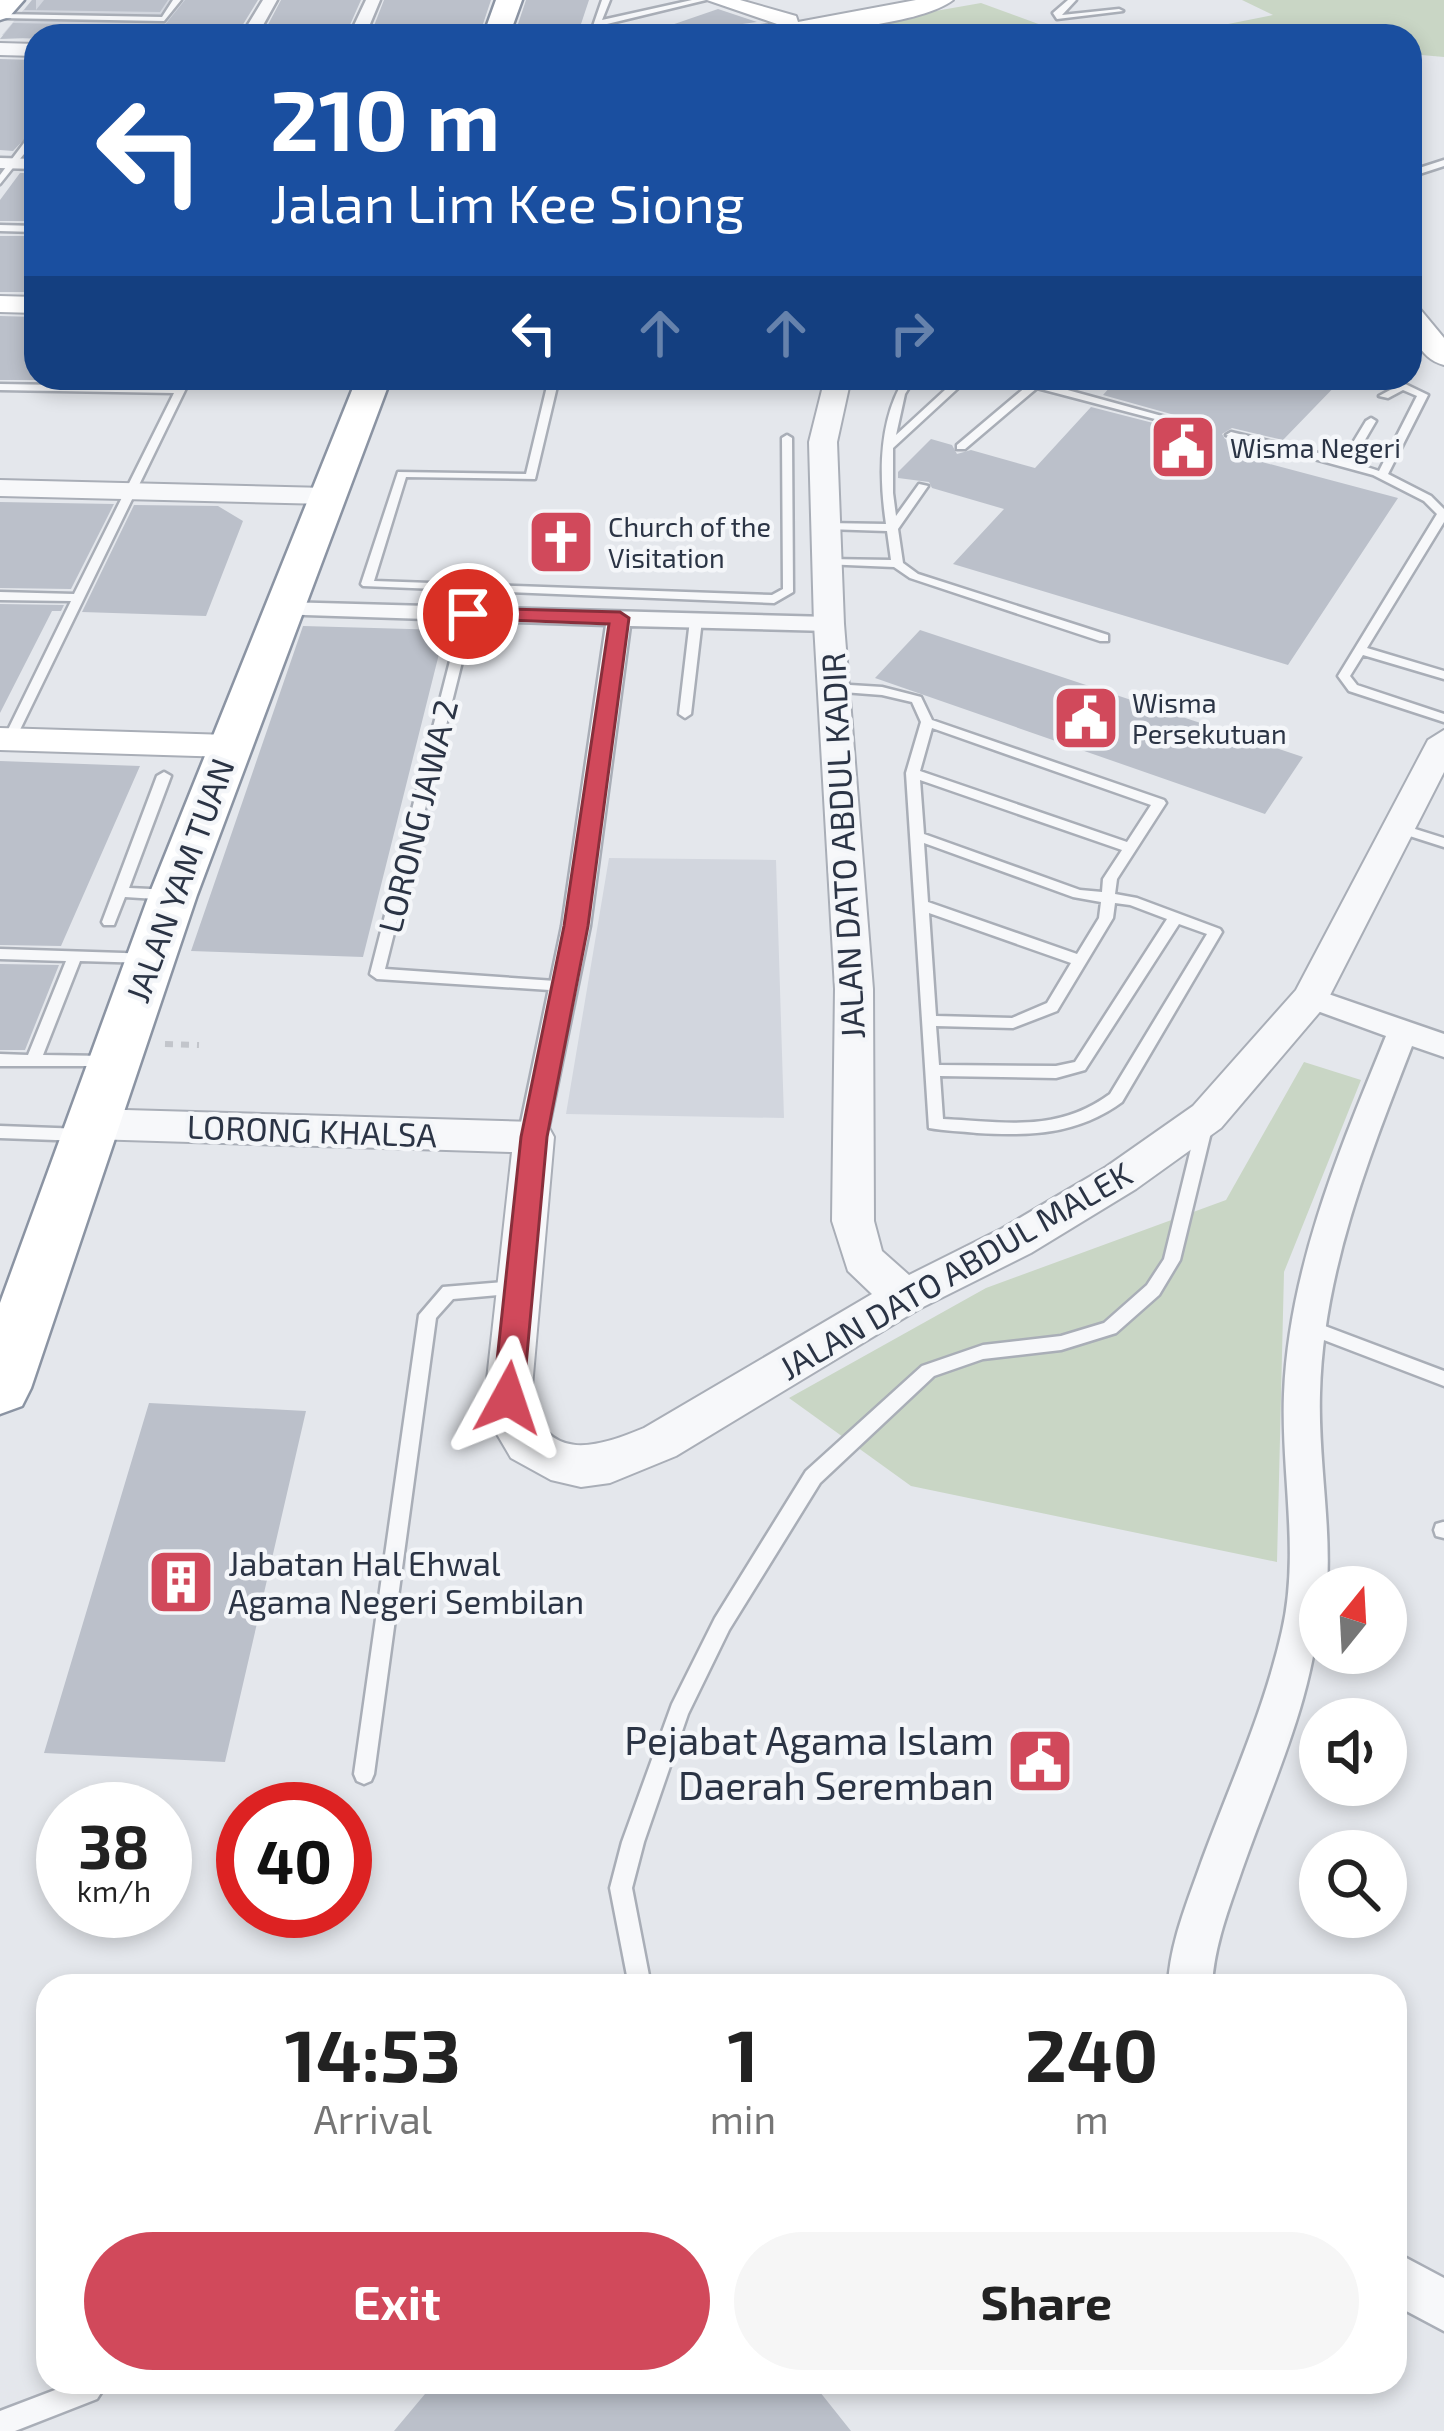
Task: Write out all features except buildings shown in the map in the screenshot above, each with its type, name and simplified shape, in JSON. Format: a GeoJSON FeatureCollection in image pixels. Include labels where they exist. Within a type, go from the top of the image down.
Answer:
{"type":"FeatureCollection","features":[{"type":"Feature","properties":{"kind":"highway"},"geometry":{"type":"LineString","coordinates":[[0,14],[11,0]]}},
{"type":"Feature","properties":{"kind":"highway","name":"JALAN YAM TUAN"},"geometry":{"type":"LineString","coordinates":[[0,1388],[172,895],[369,390]]}},
{"type":"Feature","properties":{"kind":"main road"},"geometry":{"type":"LineString","coordinates":[[718,0],[770,18],[820,24],[942,0]]}},
{"type":"Feature","properties":{"kind":"main road"},"geometry":{"type":"LineString","coordinates":[[1422,329],[1444,356]]}},
{"type":"Feature","properties":{"kind":"main road"},"geometry":{"type":"LineString","coordinates":[[4,740],[229,746]]}},
{"type":"Feature","properties":{"kind":"street","name":"JALAN DATO ABDUL KADIR"},"geometry":{"type":"LineString","coordinates":[[835,390],[823,442],[829,624],[854,989],[853,1221],[863,1259],[904,1297]]}},
{"type":"Feature","properties":{"kind":"street"},"geometry":{"type":"LineString","coordinates":[[0,488],[327,496]]}},
{"type":"Feature","properties":{"kind":"street"},"geometry":{"type":"LineString","coordinates":[[283,609],[460,614],[640,611],[696,620],[829,624]]}},
{"type":"Feature","properties":{"kind":"street"},"geometry":{"type":"LineString","coordinates":[[518,1288],[534,1137],[640,611]]}},
{"type":"Feature","properties":{"kind":"street","name":"JALAN DATO ABDUL MALEK"},"geometry":{"type":"LineString","coordinates":[[518,1288],[508,1398],[514,1424],[527,1444],[550,1460],[580,1467],[610,1463],[660,1442],[904,1297],[1016,1241],[1121,1178],[1208,1117],[1311,998],[1444,740]]}},
{"type":"Feature","properties":{"kind":"street"},"geometry":{"type":"LineString","coordinates":[[1311,998],[1444,1046]]}},
{"type":"Feature","properties":{"kind":"street"},"geometry":{"type":"LineString","coordinates":[[1192,1974],[1200,1930],[1285,1699],[1304,1621],[1306,1462],[1301,1393],[1309,1327],[1346,1179],[1402,1031]]}},
{"type":"Feature","properties":{"kind":"street","name":"LORONG KHALSA"},"geometry":{"type":"LineString","coordinates":[[89,1130],[534,1137]]}},
{"type":"Feature","properties":{"kind":"street"},"geometry":{"type":"LineString","coordinates":[[1407,2284],[1444,2306]]}},
{"type":"Feature","properties":{"kind":"lane"},"geometry":{"type":"LineString","coordinates":[[0,14],[164,19],[177,0]]}},
{"type":"Feature","properties":{"kind":"lane"},"geometry":{"type":"LineString","coordinates":[[600,24],[702,0]]}},
{"type":"Feature","properties":{"kind":"lane"},"geometry":{"type":"LineString","coordinates":[[1072,0],[1057,13],[1060,17],[1119,11]]}},
{"type":"Feature","properties":{"kind":"lane"},"geometry":{"type":"LineString","coordinates":[[0,181],[6,163]]}},
{"type":"Feature","properties":{"kind":"lane"},"geometry":{"type":"LineString","coordinates":[[4,740],[180,390]]}},
{"type":"Feature","properties":{"kind":"lane"},"geometry":{"type":"LineString","coordinates":[[551,390],[531,477],[402,474],[367,584],[459,586],[640,611],[774,599],[789,590],[787,438]]}},
{"type":"Feature","properties":{"kind":"lane"},"geometry":{"type":"LineString","coordinates":[[897,564],[888,446],[902,390]]}},
{"type":"Feature","properties":{"kind":"lane"},"geometry":{"type":"LineString","coordinates":[[888,446],[951,390]]}},
{"type":"Feature","properties":{"kind":"lane"},"geometry":{"type":"LineString","coordinates":[[961,448],[1029,390]]}},
{"type":"Feature","properties":{"kind":"lane"},"geometry":{"type":"LineString","coordinates":[[1070,390],[1197,427]]}},
{"type":"Feature","properties":{"kind":"lane"},"geometry":{"type":"LineString","coordinates":[[1384,396],[1395,390]]}},
{"type":"Feature","properties":{"kind":"lane"},"geometry":{"type":"LineString","coordinates":[[1382,476],[1423,395],[1412,390]]}},
{"type":"Feature","properties":{"kind":"lane"},"geometry":{"type":"LineString","coordinates":[[1344,466],[1370,421]]}},
{"type":"Feature","properties":{"kind":"lane"},"geometry":{"type":"LineString","coordinates":[[1231,435],[1382,476],[1424,493],[1443,514],[1344,676],[1353,688],[1444,718]]}},
{"type":"Feature","properties":{"kind":"lane"},"geometry":{"type":"LineString","coordinates":[[892,528],[923,486]]}},
{"type":"Feature","properties":{"kind":"lane"},"geometry":{"type":"LineString","coordinates":[[826,526],[892,528]]}},
{"type":"Feature","properties":{"kind":"lane"},"geometry":{"type":"LineString","coordinates":[[827,562],[897,564],[914,576],[1104,638]]}},
{"type":"Feature","properties":{"kind":"lane"},"geometry":{"type":"LineString","coordinates":[[459,586],[460,614]]}},
{"type":"Feature","properties":{"kind":"lane"},"geometry":{"type":"LineString","coordinates":[[0,596],[78,598]]}},
{"type":"Feature","properties":{"kind":"lane","name":"LORONG JAWA 2"},"geometry":{"type":"LineString","coordinates":[[460,614],[377,974],[565,986]]}},
{"type":"Feature","properties":{"kind":"lane"},"geometry":{"type":"LineString","coordinates":[[685,714],[696,620]]}},
{"type":"Feature","properties":{"kind":"lane"},"geometry":{"type":"LineString","coordinates":[[1360,650],[1444,675]]}},
{"type":"Feature","properties":{"kind":"lane"},"geometry":{"type":"LineString","coordinates":[[834,688],[881,691],[917,700],[927,722],[913,773],[935,1124],[1057,1126],[1075,1125],[1097,1115],[1116,1098],[1215,932],[1107,897],[1078,894],[917,836]]}},
{"type":"Feature","properties":{"kind":"lane"},"geometry":{"type":"LineString","coordinates":[[927,722],[1159,802],[1110,879],[1106,917],[1052,1006],[1013,1023],[928,1021]]}},
{"type":"Feature","properties":{"kind":"lane"},"geometry":{"type":"LineString","coordinates":[[913,773],[1131,848]]}},
{"type":"Feature","properties":{"kind":"lane"},"geometry":{"type":"LineString","coordinates":[[109,922],[164,776]]}},
{"type":"Feature","properties":{"kind":"lane"},"geometry":{"type":"LineString","coordinates":[[1399,828],[1444,843]]}},
{"type":"Feature","properties":{"kind":"lane"},"geometry":{"type":"LineString","coordinates":[[121,892],[172,895]]}},
{"type":"Feature","properties":{"kind":"lane"},"geometry":{"type":"LineString","coordinates":[[921,904],[1080,961]]}},
{"type":"Feature","properties":{"kind":"lane"},"geometry":{"type":"LineString","coordinates":[[932,1070],[1056,1072],[1080,1066],[1176,917]]}},
{"type":"Feature","properties":{"kind":"lane"},"geometry":{"type":"LineString","coordinates":[[0,953],[150,958]]}},
{"type":"Feature","properties":{"kind":"lane"},"geometry":{"type":"LineString","coordinates":[[33,1061],[75,956]]}},
{"type":"Feature","properties":{"kind":"lane"},"geometry":{"type":"LineString","coordinates":[[0,1060],[113,1063]]}},
{"type":"Feature","properties":{"kind":"lane"},"geometry":{"type":"LineString","coordinates":[[638,1974],[621,1888],[679,1711],[722,1624],[813,1477],[928,1371],[983,1352],[1061,1343],[1110,1328],[1153,1290],[1172,1260],[1208,1117]]}},
{"type":"Feature","properties":{"kind":"lane"},"geometry":{"type":"LineString","coordinates":[[0,1132],[89,1130]]}},
{"type":"Feature","properties":{"kind":"lane"},"geometry":{"type":"LineString","coordinates":[[364,1774],[428,1315],[448,1292],[518,1288]]}},
{"type":"Feature","properties":{"kind":"lane"},"geometry":{"type":"LineString","coordinates":[[1309,1327],[1444,1379]]}},
{"type":"Feature","properties":{"kind":"lane"},"geometry":{"type":"LineString","coordinates":[[0,2424],[78,2394]]}},
{"type":"Feature","properties":{"kind":"shaded area"},"geometry":{"type":"Polygon","coordinates":[[[32,0],[244,0],[228,24],[24,24],[24,38],[2,35],[32,0]]]}},
{"type":"Feature","properties":{"kind":"shaded area"},"geometry":{"type":"Polygon","coordinates":[[[609,858],[776,860],[784,1118],[566,1114],[609,858]]]}},
{"type":"Feature","properties":{"kind":"green space"},"geometry":{"type":"Polygon","coordinates":[[[1242,0],[1444,0],[1444,57],[1422,55],[1422,24],[1228,24],[1273,15],[1242,0]]]}},
{"type":"Feature","properties":{"kind":"green space"},"geometry":{"type":"Polygon","coordinates":[[[981,3],[1038,24],[867,24],[981,3]]]}},
{"type":"Feature","properties":{"kind":"green space"},"geometry":{"type":"Polygon","coordinates":[[[1304,1062],[1361,1080],[1284,1272],[1277,1562],[911,1486],[789,1398],[986,1288],[1226,1200],[1304,1062]]]}},
{"type":"Feature","properties":{"kind":"place","name":"Wisma Negeri"},"geometry":{"type":"Point","coordinates":[1183,447]}},
{"type":"Feature","properties":{"kind":"place","name":"Church of the Visitation"},"geometry":{"type":"Point","coordinates":[561,542]}},
{"type":"Feature","properties":{"kind":"place","name":"Wisma Persekutuan"},"geometry":{"type":"Point","coordinates":[1086,718]}},
{"type":"Feature","properties":{"kind":"place","name":"Jabatan Hal Ehwal Agama Negeri Sembilan"},"geometry":{"type":"Point","coordinates":[181,1582]}},
{"type":"Feature","properties":{"kind":"place","name":"Pejabat Agama Islam Daerah Seremban"},"geometry":{"type":"Point","coordinates":[1040,1761]}},
{"type":"Feature","properties":{"kind":"route"},"geometry":{"type":"LineString","coordinates":[[468,614],[620,618],[576,926],[534,1137],[508,1398]]}}]}
